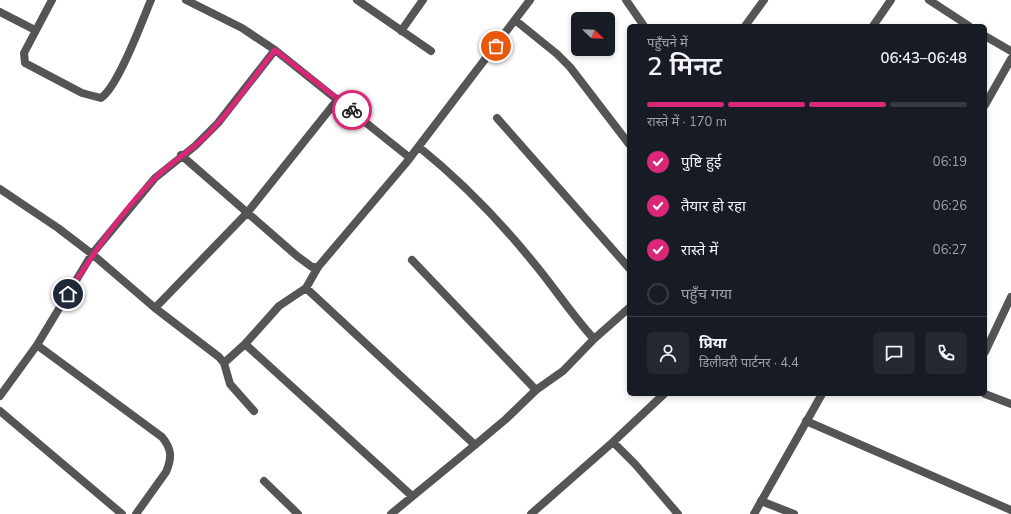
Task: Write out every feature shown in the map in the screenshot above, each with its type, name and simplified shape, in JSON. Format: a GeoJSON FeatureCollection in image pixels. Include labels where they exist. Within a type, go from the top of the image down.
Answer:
{"type":"FeatureCollection","features":[{"type":"Feature","properties":{"kind":"street"},"geometry":{"type":"LineString","coordinates":[[52,0],[24,53],[25,63],[82,93],[101,98],[107,94],[116,78],[152,0]]}},
{"type":"Feature","properties":{"kind":"street"},"geometry":{"type":"LineString","coordinates":[[186,0],[242,28],[275,50],[410,158]]}},
{"type":"Feature","properties":{"kind":"street"},"geometry":{"type":"LineString","coordinates":[[357,0],[431,51]]}},
{"type":"Feature","properties":{"kind":"street"},"geometry":{"type":"LineString","coordinates":[[401,31],[424,0]]}},
{"type":"Feature","properties":{"kind":"street"},"geometry":{"type":"LineString","coordinates":[[224,363],[245,344],[279,306],[306,288],[318,267],[419,147],[530,0]]}},
{"type":"Feature","properties":{"kind":"street"},"geometry":{"type":"LineString","coordinates":[[626,0],[643,24]]}},
{"type":"Feature","properties":{"kind":"street"},"geometry":{"type":"LineString","coordinates":[[746,24],[764,0]]}},
{"type":"Feature","properties":{"kind":"street"},"geometry":{"type":"LineString","coordinates":[[873,24],[891,0]]}},
{"type":"Feature","properties":{"kind":"street"},"geometry":{"type":"LineString","coordinates":[[929,0],[966,24]]}},
{"type":"Feature","properties":{"kind":"street"},"geometry":{"type":"LineString","coordinates":[[0,12],[35,30]]}},
{"type":"Feature","properties":{"kind":"street"},"geometry":{"type":"LineString","coordinates":[[515,20],[554,51],[570,67],[627,141]]}},
{"type":"Feature","properties":{"kind":"street"},"geometry":{"type":"LineString","coordinates":[[987,37],[1011,51]]}},
{"type":"Feature","properties":{"kind":"street"},"geometry":{"type":"LineString","coordinates":[[0,396],[37,344],[92,254],[144,190],[181,155],[195,146],[218,124],[275,50]]}},
{"type":"Feature","properties":{"kind":"street"},"geometry":{"type":"LineString","coordinates":[[987,101],[1011,59]]}},
{"type":"Feature","properties":{"kind":"street"},"geometry":{"type":"LineString","coordinates":[[156,308],[246,213],[338,99]]}},
{"type":"Feature","properties":{"kind":"street"},"geometry":{"type":"LineString","coordinates":[[497,118],[627,266]]}},
{"type":"Feature","properties":{"kind":"street"},"geometry":{"type":"LineString","coordinates":[[419,147],[448,170],[487,211],[532,261],[594,339]]}},
{"type":"Feature","properties":{"kind":"street"},"geometry":{"type":"LineString","coordinates":[[181,155],[297,256],[312,267],[318,267]]}},
{"type":"Feature","properties":{"kind":"street"},"geometry":{"type":"LineString","coordinates":[[0,189],[58,228],[92,254],[156,308],[215,354],[224,363],[230,384],[254,411]]}},
{"type":"Feature","properties":{"kind":"street"},"geometry":{"type":"LineString","coordinates":[[412,260],[536,390]]}},
{"type":"Feature","properties":{"kind":"street"},"geometry":{"type":"LineString","coordinates":[[306,288],[475,445]]}},
{"type":"Feature","properties":{"kind":"street"},"geometry":{"type":"LineString","coordinates":[[987,348],[1011,297]]}},
{"type":"Feature","properties":{"kind":"street"},"geometry":{"type":"LineString","coordinates":[[391,514],[475,445],[536,390],[563,370],[594,339],[627,310]]}},
{"type":"Feature","properties":{"kind":"street"},"geometry":{"type":"LineString","coordinates":[[37,344],[162,437],[168,445],[171,452],[167,468],[136,514]]}},
{"type":"Feature","properties":{"kind":"street"},"geometry":{"type":"LineString","coordinates":[[245,344],[412,496]]}},
{"type":"Feature","properties":{"kind":"street"},"geometry":{"type":"LineString","coordinates":[[987,395],[1011,404]]}},
{"type":"Feature","properties":{"kind":"street"},"geometry":{"type":"LineString","coordinates":[[531,514],[613,442],[662,396]]}},
{"type":"Feature","properties":{"kind":"street"},"geometry":{"type":"LineString","coordinates":[[754,514],[821,396]]}},
{"type":"Feature","properties":{"kind":"street"},"geometry":{"type":"LineString","coordinates":[[0,411],[122,514]]}},
{"type":"Feature","properties":{"kind":"street"},"geometry":{"type":"LineString","coordinates":[[806,421],[1011,510]]}},
{"type":"Feature","properties":{"kind":"street"},"geometry":{"type":"LineString","coordinates":[[613,442],[678,514]]}},
{"type":"Feature","properties":{"kind":"street"},"geometry":{"type":"LineString","coordinates":[[264,481],[298,514]]}},
{"type":"Feature","properties":{"kind":"street"},"geometry":{"type":"LineString","coordinates":[[761,501],[794,514]]}},
{"type":"Feature","properties":{"kind":"way so far"},"geometry":{"type":"LineString","coordinates":[[352,110],[410,158],[496,46]]}},
{"type":"Feature","properties":{"kind":"route"},"geometry":{"type":"LineString","coordinates":[[68,294],[92,254],[144,190],[168,166],[195,146],[218,124],[275,50],[352,110]]}}]}
